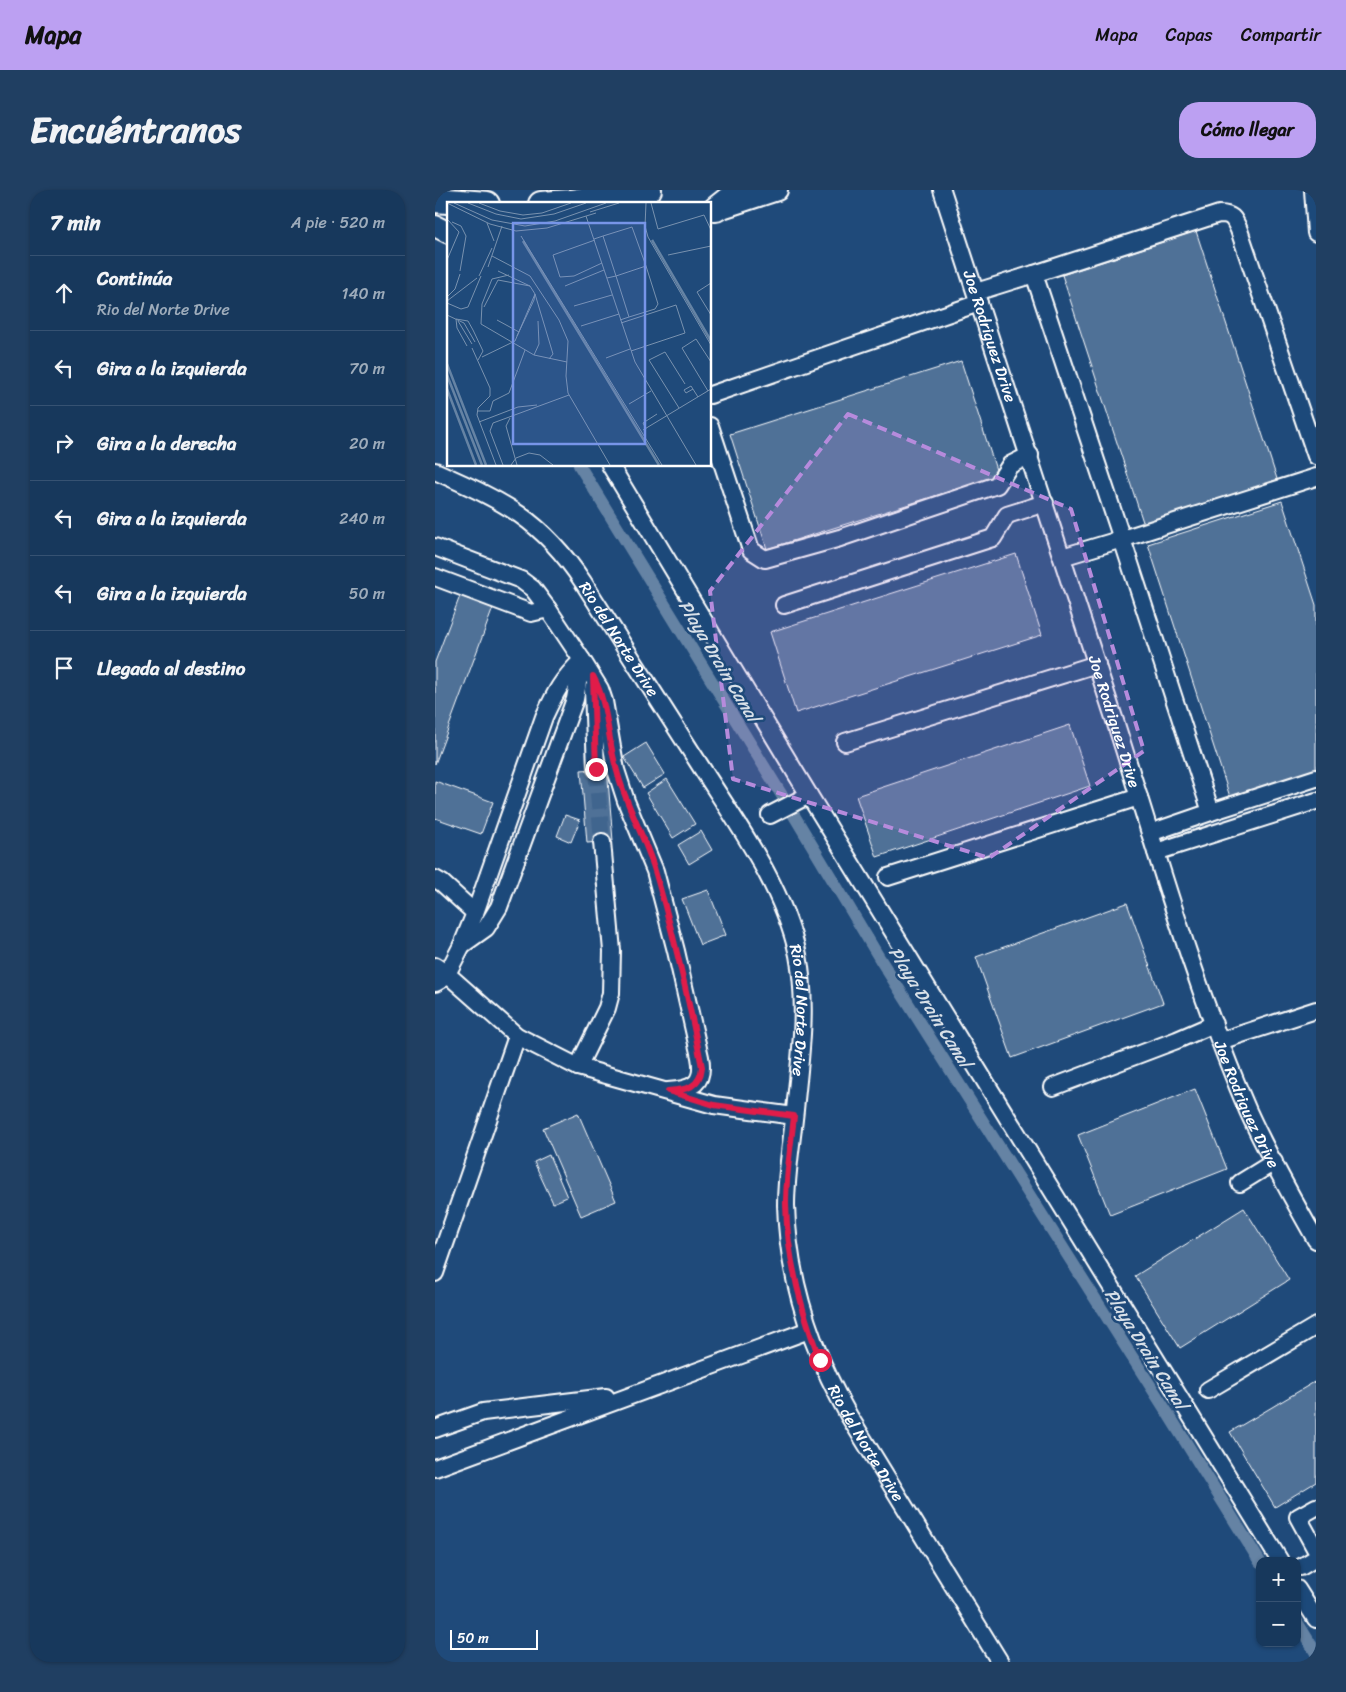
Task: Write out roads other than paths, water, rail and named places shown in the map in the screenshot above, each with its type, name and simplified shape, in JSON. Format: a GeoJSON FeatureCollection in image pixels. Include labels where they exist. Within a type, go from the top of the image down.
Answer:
{"type":"FeatureCollection","features":[{"type":"Feature","properties":{"kind":"highway"},"geometry":{"type":"LineString","coordinates":[[560,202],[649,190]]}},
{"type":"Feature","properties":{"kind":"highway"},"geometry":{"type":"LineString","coordinates":[[713,210],[740,190]]}},
{"type":"Feature","properties":{"kind":"highway"},"geometry":{"type":"LineString","coordinates":[[435,200],[463,202]]}},
{"type":"Feature","properties":{"kind":"main road"},"geometry":{"type":"LineString","coordinates":[[713,210],[777,190]]}},
{"type":"Feature","properties":{"kind":"main road"},"geometry":{"type":"LineString","coordinates":[[435,226],[447,234]]}},
{"type":"Feature","properties":{"kind":"street","name":"Joe Rodriguez Drive"},"geometry":{"type":"LineString","coordinates":[[942,190],[1030,455],[1185,944],[1220,1041],[1249,1113],[1316,1240]]}},
{"type":"Feature","properties":{"kind":"street"},"geometry":{"type":"LineString","coordinates":[[1313,190],[1316,233]]}},
{"type":"Feature","properties":{"kind":"street"},"geometry":{"type":"LineString","coordinates":[[711,395],[977,298],[1035,274],[1219,214],[1229,214],[1234,218],[1239,230],[1316,456]]}},
{"type":"Feature","properties":{"kind":"street"},"geometry":{"type":"LineString","coordinates":[[1035,274],[1211,812]]}},
{"type":"Feature","properties":{"kind":"street"},"geometry":{"type":"LineString","coordinates":[[711,429],[751,550],[765,559],[840,538],[997,485],[1010,464],[1030,455]]}},
{"type":"Feature","properties":{"kind":"street"},"geometry":{"type":"LineString","coordinates":[[611,466],[803,799],[1277,1557]]}},
{"type":"Feature","properties":{"kind":"street","name":"Rio del Norte Drive"},"geometry":{"type":"LineString","coordinates":[[435,471],[511,508],[541,530],[562,552],[579,575],[723,801],[769,878],[787,918],[797,955],[801,981],[802,1034],[786,1203],[791,1260],[797,1293],[809,1330],[834,1390],[1000,1662]]}},
{"type":"Feature","properties":{"kind":"street"},"geometry":{"type":"LineString","coordinates":[[1062,557],[1316,478]]}},
{"type":"Feature","properties":{"kind":"street"},"geometry":{"type":"LineString","coordinates":[[784,605],[993,538],[1007,514],[1045,504]]}},
{"type":"Feature","properties":{"kind":"street"},"geometry":{"type":"LineString","coordinates":[[435,547],[521,580],[533,589],[593,676],[604,701],[613,756],[622,789],[655,871],[677,951],[702,1067],[701,1074],[695,1084],[681,1090],[668,1091]]}},
{"type":"Feature","properties":{"kind":"street"},"geometry":{"type":"LineString","coordinates":[[435,567],[548,609]]}},
{"type":"Feature","properties":{"kind":"street"},"geometry":{"type":"LineString","coordinates":[[435,577],[531,614],[548,609]]}},
{"type":"Feature","properties":{"kind":"street"},"geometry":{"type":"LineString","coordinates":[[582,660],[575,699],[499,907],[486,928],[462,945],[439,974],[517,1036],[578,1067],[714,1105],[794,1116]]}},
{"type":"Feature","properties":{"kind":"street"},"geometry":{"type":"LineString","coordinates":[[462,945],[544,717],[556,689],[582,660]]}},
{"type":"Feature","properties":{"kind":"street"},"geometry":{"type":"LineString","coordinates":[[845,742],[1097,664]]}},
{"type":"Feature","properties":{"kind":"street"},"geometry":{"type":"LineString","coordinates":[[593,676],[596,769]]}},
{"type":"Feature","properties":{"kind":"street"},"geometry":{"type":"LineString","coordinates":[[1150,833],[1316,778]]}},
{"type":"Feature","properties":{"kind":"street"},"geometry":{"type":"LineString","coordinates":[[888,877],[1139,797]]}},
{"type":"Feature","properties":{"kind":"street"},"geometry":{"type":"LineString","coordinates":[[776,812],[803,799]]}},
{"type":"Feature","properties":{"kind":"street"},"geometry":{"type":"LineString","coordinates":[[1156,852],[1316,801]]}},
{"type":"Feature","properties":{"kind":"street"},"geometry":{"type":"LineString","coordinates":[[578,1067],[607,1008],[611,993],[611,951],[601,842]]}},
{"type":"Feature","properties":{"kind":"street"},"geometry":{"type":"LineString","coordinates":[[435,879],[475,912]]}},
{"type":"Feature","properties":{"kind":"street"},"geometry":{"type":"LineString","coordinates":[[1220,1041],[1316,1010]]}},
{"type":"Feature","properties":{"kind":"street"},"geometry":{"type":"LineString","coordinates":[[1053,1087],[1214,1024]]}},
{"type":"Feature","properties":{"kind":"street"},"geometry":{"type":"LineString","coordinates":[[435,1273],[517,1036]]}},
{"type":"Feature","properties":{"kind":"street"},"geometry":{"type":"LineString","coordinates":[[1240,1183],[1274,1162]]}},
{"type":"Feature","properties":{"kind":"street"},"geometry":{"type":"LineString","coordinates":[[1209,1390],[1316,1326]]}},
{"type":"Feature","properties":{"kind":"street"},"geometry":{"type":"LineString","coordinates":[[438,1468],[809,1330]]}},
{"type":"Feature","properties":{"kind":"street"},"geometry":{"type":"LineString","coordinates":[[435,1429],[483,1412],[633,1394]]}},
{"type":"Feature","properties":{"kind":"street"},"geometry":{"type":"LineString","coordinates":[[1316,1507],[1298,1518],[1316,1550]]}},
{"type":"Feature","properties":{"kind":"street"},"geometry":{"type":"LineString","coordinates":[[1301,1567],[1316,1558]]}},
{"type":"Feature","properties":{"kind":"street"},"geometry":{"type":"LineString","coordinates":[[1301,1595],[1316,1619]]}},
{"type":"Feature","properties":{"kind":"waterway","name":"Playa Drain Canal"},"geometry":{"type":"LineString","coordinates":[[580,466],[880,959],[1257,1557]]}},
{"type":"Feature","properties":{"kind":"waterway","name":"Playa Drain Canal"},"geometry":{"type":"LineString","coordinates":[[1301,1629],[1316,1653]]}},
{"type":"Feature","properties":{"kind":"tunnel"},"geometry":{"type":"LineString","coordinates":[[596,769],[602,842]]}}]}
